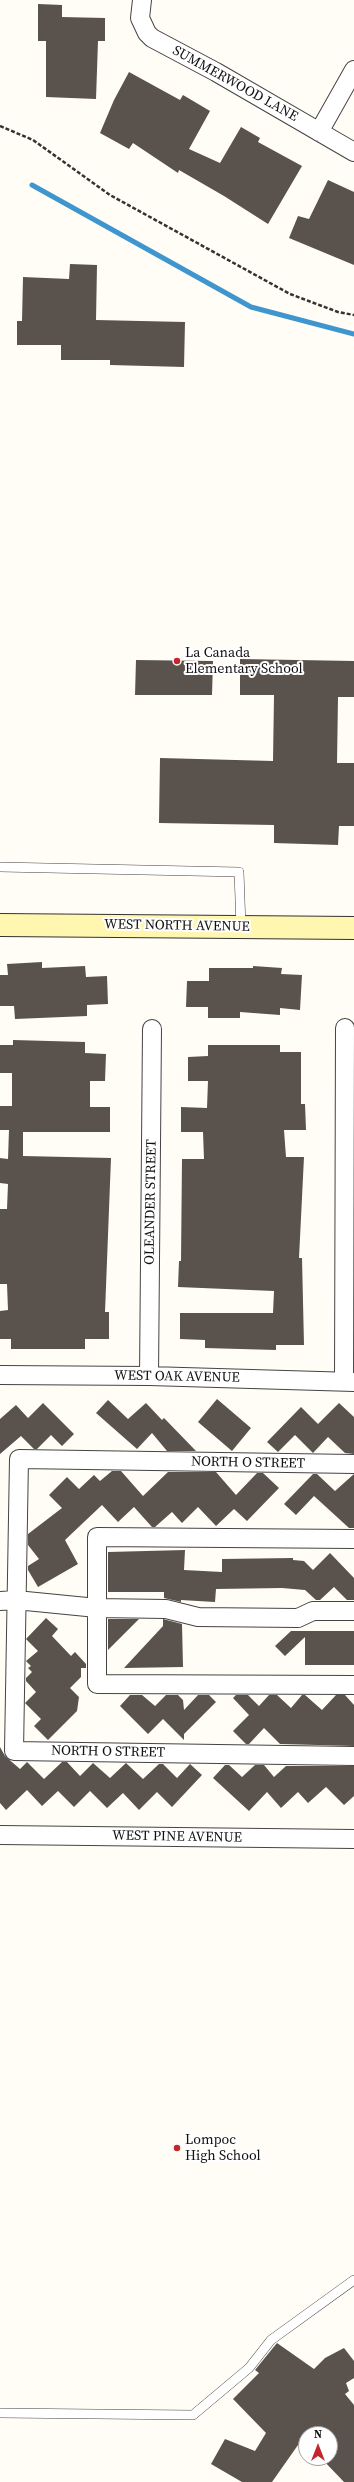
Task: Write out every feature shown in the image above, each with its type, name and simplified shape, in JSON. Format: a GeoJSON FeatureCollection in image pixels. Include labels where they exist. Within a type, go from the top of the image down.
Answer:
{"type":"FeatureCollection","features":[{"type":"Feature","properties":{"kind":"street","name":"SUMMERWOOD LANE"},"geometry":{"type":"LineString","coordinates":[[142,0],[140,18],[147,33],[152,38],[216,72],[354,152]]}},
{"type":"Feature","properties":{"kind":"street"},"geometry":{"type":"LineString","coordinates":[[319,132],[354,70]]}},
{"type":"Feature","properties":{"kind":"street","name":"WEST NORTH AVENUE"},"geometry":{"type":"LineString","coordinates":[[0,925],[354,928]]}},
{"type":"Feature","properties":{"kind":"street"},"geometry":{"type":"LineString","coordinates":[[345,1028],[349,1382]]}},
{"type":"Feature","properties":{"kind":"street","name":"OLEANDER STREET"},"geometry":{"type":"LineString","coordinates":[[149,1376],[152,1029]]}},
{"type":"Feature","properties":{"kind":"street","name":"WEST OAK AVENUE"},"geometry":{"type":"LineString","coordinates":[[0,1375],[149,1376],[349,1382]]}},
{"type":"Feature","properties":{"kind":"street","name":"NORTH O STREET"},"geometry":{"type":"LineString","coordinates":[[354,1464],[19,1459],[8,1601],[14,1751],[354,1756]]}},
{"type":"Feature","properties":{"kind":"street"},"geometry":{"type":"LineString","coordinates":[[354,1539],[97,1538],[97,1684],[354,1685]]}},
{"type":"Feature","properties":{"kind":"street"},"geometry":{"type":"LineString","coordinates":[[8,1601],[97,1608],[166,1609],[198,1617],[216,1618],[298,1618],[313,1611],[354,1611]]}},
{"type":"Feature","properties":{"kind":"street","name":"WEST PINE AVENUE"},"geometry":{"type":"LineString","coordinates":[[0,1835],[354,1839]]}},
{"type":"Feature","properties":{"kind":"lane"},"geometry":{"type":"LineString","coordinates":[[0,867],[239,872],[241,927]]}},
{"type":"Feature","properties":{"kind":"lane"},"geometry":{"type":"LineString","coordinates":[[0,2413],[193,2415],[249,2368],[270,2340],[354,2280]]}},
{"type":"Feature","properties":{"kind":"path"},"geometry":{"type":"LineString","coordinates":[[0,126],[44,146],[110,194],[290,294],[338,312],[354,315]]}},
{"type":"Feature","properties":{"kind":"building"},"geometry":{"type":"Polygon","coordinates":[[[38,4],[62,5],[62,17],[105,18],[105,41],[98,41],[96,99],[46,97],[46,41],[38,41],[38,4]]]}},
{"type":"Feature","properties":{"kind":"building"},"geometry":{"type":"Polygon","coordinates":[[[129,72],[180,100],[183,95],[210,111],[189,149],[220,163],[241,127],[260,138],[258,142],[302,166],[268,224],[179,170],[178,173],[133,143],[129,149],[100,133],[114,100],[129,72]]]}},
{"type":"Feature","properties":{"kind":"building"},"geometry":{"type":"Polygon","coordinates":[[[328,180],[354,192],[354,265],[289,238],[298,216],[309,219],[328,180]]]}},
{"type":"Feature","properties":{"kind":"building"},"geometry":{"type":"Polygon","coordinates":[[[70,264],[97,265],[96,320],[185,322],[184,367],[110,365],[110,360],[61,360],[61,345],[17,345],[17,321],[22,321],[23,277],[69,279],[70,264]]]}},
{"type":"Feature","properties":{"kind":"building"},"geometry":{"type":"Polygon","coordinates":[[[240,659],[354,661],[354,697],[338,697],[337,763],[354,763],[354,826],[339,826],[338,845],[274,843],[274,825],[159,823],[160,758],[273,761],[274,695],[240,695],[240,659]]]}},
{"type":"Feature","properties":{"kind":"building"},"geometry":{"type":"Polygon","coordinates":[[[136,660],[213,661],[212,695],[135,695],[136,660]]]}},
{"type":"Feature","properties":{"kind":"building"},"geometry":{"type":"Polygon","coordinates":[[[42,962],[42,968],[85,966],[86,977],[107,976],[108,1004],[87,1005],[87,1016],[15,1019],[14,1006],[0,1006],[0,975],[8,975],[7,964],[42,962]]]}},
{"type":"Feature","properties":{"kind":"building"},"geometry":{"type":"Polygon","coordinates":[[[253,966],[282,968],[281,974],[302,975],[300,1010],[280,1008],[280,1015],[240,1012],[240,1018],[208,1018],[208,1007],[186,1007],[187,981],[209,981],[209,968],[253,968],[253,966]]]}},
{"type":"Feature","properties":{"kind":"building"},"geometry":{"type":"Polygon","coordinates":[[[13,1040],[85,1042],[85,1053],[106,1054],[105,1081],[90,1081],[90,1107],[110,1107],[110,1132],[23,1132],[23,1156],[111,1158],[105,1312],[109,1312],[109,1339],[85,1339],[85,1349],[11,1349],[11,1339],[0,1339],[0,1311],[8,1310],[7,1284],[0,1284],[0,1209],[7,1209],[8,1184],[0,1183],[0,1158],[8,1159],[9,1130],[0,1130],[0,1106],[12,1106],[12,1073],[0,1073],[0,1045],[13,1045],[13,1040]]]}},
{"type":"Feature","properties":{"kind":"building"},"geometry":{"type":"Polygon","coordinates":[[[208,1045],[280,1045],[280,1052],[301,1052],[301,1104],[305,1104],[306,1130],[284,1130],[286,1157],[304,1157],[299,1258],[302,1258],[304,1345],[276,1345],[276,1350],[205,1348],[205,1340],[180,1339],[180,1313],[273,1313],[274,1291],[178,1287],[179,1261],[181,1261],[182,1159],[204,1159],[203,1132],[181,1132],[181,1107],[207,1108],[208,1081],[188,1081],[188,1057],[208,1056],[208,1045]]]}},
{"type":"Feature","properties":{"kind":"building"},"geometry":{"type":"Polygon","coordinates":[[[217,1399],[251,1428],[232,1451],[198,1422],[217,1399]]]}},
{"type":"Feature","properties":{"kind":"building"},"geometry":{"type":"Polygon","coordinates":[[[108,1400],[128,1419],[146,1403],[162,1420],[164,1418],[196,1451],[167,1451],[152,1433],[137,1449],[96,1413],[108,1400]]]}},
{"type":"Feature","properties":{"kind":"building"},"geometry":{"type":"Polygon","coordinates":[[[43,1403],[74,1434],[62,1446],[51,1435],[37,1449],[34,1449],[21,1436],[0,1454],[0,1419],[16,1405],[28,1418],[43,1403]]]}},
{"type":"Feature","properties":{"kind":"building"},"geometry":{"type":"Polygon","coordinates":[[[339,1403],[354,1417],[354,1454],[345,1453],[328,1437],[313,1453],[295,1435],[278,1452],[267,1442],[301,1407],[318,1424],[339,1403]]]}},
{"type":"Feature","properties":{"kind":"building"},"geometry":{"type":"Polygon","coordinates":[[[112,1471],[121,1471],[143,1496],[168,1472],[216,1472],[236,1495],[257,1473],[263,1473],[279,1488],[247,1521],[234,1509],[216,1526],[198,1507],[182,1523],[172,1512],[155,1527],[152,1527],[134,1507],[118,1522],[102,1505],[65,1540],[78,1564],[38,1587],[28,1570],[28,1566],[39,1559],[28,1545],[28,1534],[62,1508],[49,1495],[67,1477],[79,1489],[94,1475],[100,1481],[112,1471]]]}},
{"type":"Feature","properties":{"kind":"building"},"geometry":{"type":"Polygon","coordinates":[[[313,1474],[317,1474],[335,1491],[354,1474],[354,1528],[349,1528],[314,1496],[296,1515],[284,1504],[313,1474]]]}},
{"type":"Feature","properties":{"kind":"building"},"geometry":{"type":"Polygon","coordinates":[[[185,1550],[184,1570],[222,1572],[222,1559],[293,1558],[293,1560],[304,1561],[313,1570],[330,1553],[354,1578],[354,1600],[347,1600],[334,1587],[320,1600],[316,1600],[305,1590],[282,1588],[216,1589],[215,1602],[181,1600],[181,1602],[164,1598],[164,1592],[108,1592],[108,1552],[185,1550]]]}},
{"type":"Feature","properties":{"kind":"building"},"geometry":{"type":"Polygon","coordinates":[[[46,1618],[58,1629],[52,1636],[71,1656],[75,1652],[86,1664],[86,1668],[81,1668],[81,1677],[70,1688],[79,1697],[77,1711],[48,1740],[34,1726],[41,1719],[25,1703],[36,1692],[26,1681],[26,1678],[32,1672],[28,1668],[31,1666],[26,1661],[38,1651],[26,1639],[46,1618]]]}},
{"type":"Feature","properties":{"kind":"building"},"geometry":{"type":"Polygon","coordinates":[[[108,1619],[139,1619],[108,1650],[108,1619]]]}},
{"type":"Feature","properties":{"kind":"building"},"geometry":{"type":"Polygon","coordinates":[[[163,1619],[182,1624],[183,1667],[124,1668],[163,1626],[163,1619]]]}},
{"type":"Feature","properties":{"kind":"building"},"geometry":{"type":"Polygon","coordinates":[[[291,1631],[354,1631],[354,1665],[305,1665],[305,1637],[285,1656],[275,1646],[291,1631]]]}},
{"type":"Feature","properties":{"kind":"building"},"geometry":{"type":"Polygon","coordinates":[[[130,1695],[142,1695],[155,1706],[166,1695],[178,1695],[183,1700],[184,1710],[198,1695],[209,1695],[216,1702],[184,1734],[184,1740],[163,1719],[148,1734],[120,1706],[130,1695]]]}},
{"type":"Feature","properties":{"kind":"building"},"geometry":{"type":"Polygon","coordinates":[[[236,1695],[248,1695],[259,1706],[269,1695],[277,1695],[291,1708],[302,1695],[305,1695],[322,1710],[336,1695],[345,1695],[354,1705],[354,1746],[280,1744],[264,1728],[249,1744],[246,1744],[233,1731],[249,1715],[233,1698],[236,1695]]]}},
{"type":"Feature","properties":{"kind":"building"},"geometry":{"type":"Polygon","coordinates":[[[0,1747],[5,1756],[20,1769],[27,1762],[44,1779],[62,1762],[67,1762],[80,1776],[93,1763],[110,1778],[126,1763],[143,1779],[159,1764],[163,1764],[177,1778],[190,1764],[202,1775],[172,1807],[157,1792],[139,1810],[123,1793],[107,1808],[90,1791],[74,1807],[58,1791],[42,1806],[27,1790],[6,1810],[0,1803],[0,1747]]]}},
{"type":"Feature","properties":{"kind":"building"},"geometry":{"type":"Polygon","coordinates":[[[225,1765],[229,1765],[242,1777],[255,1765],[264,1765],[274,1777],[286,1766],[354,1766],[354,1796],[344,1805],[326,1787],[308,1803],[298,1792],[281,1808],[267,1792],[249,1811],[213,1778],[225,1765]]]}},
{"type":"Feature","properties":{"kind":"building"},"geometry":{"type":"Polygon","coordinates":[[[277,2343],[314,2369],[325,2358],[344,2348],[354,2361],[354,2378],[346,2383],[349,2391],[345,2394],[354,2405],[354,2482],[344,2482],[329,2466],[338,2466],[338,2426],[298,2426],[298,2445],[272,2482],[242,2482],[211,2464],[225,2439],[255,2451],[266,2433],[233,2399],[259,2373],[255,2370],[277,2343]]]}},
{"type":"Feature","properties":{"kind":"waterway"},"geometry":{"type":"LineString","coordinates":[[32,185],[251,307],[354,334]]}},
{"type":"Feature","properties":{"kind":"place","name":"La Canada Elementary School"},"geometry":{"type":"Point","coordinates":[177,661]}},
{"type":"Feature","properties":{"kind":"place","name":"Lompoc High School"},"geometry":{"type":"Point","coordinates":[177,2148]}}]}
